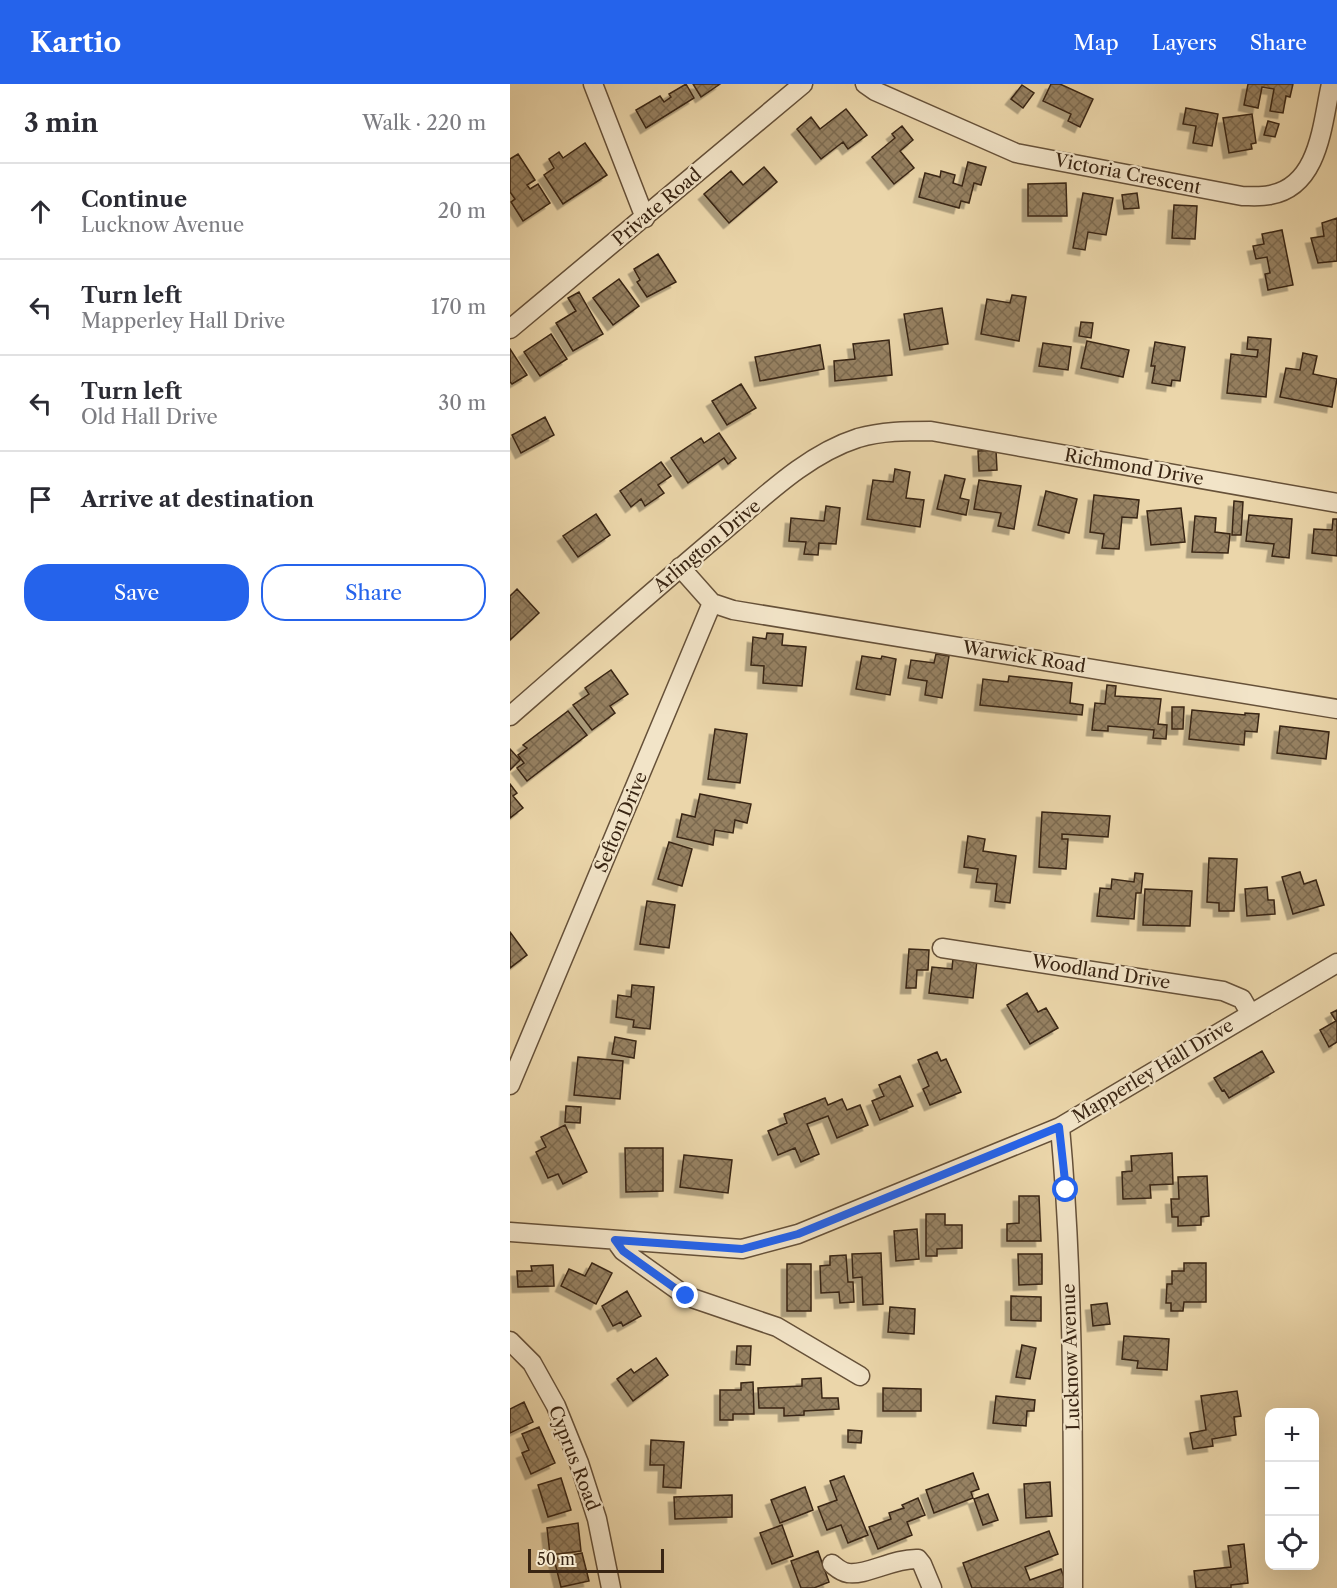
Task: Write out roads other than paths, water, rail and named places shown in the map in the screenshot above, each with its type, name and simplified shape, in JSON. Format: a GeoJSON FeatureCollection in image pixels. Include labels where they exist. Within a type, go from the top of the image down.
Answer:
{"type":"FeatureCollection","features":[{"type":"Feature","properties":{"kind":"street"},"geometry":{"type":"LineString","coordinates":[[592,84],[645,218]]}},
{"type":"Feature","properties":{"kind":"street","name":"Private Road"},"geometry":{"type":"LineString","coordinates":[[510,329],[803,84]]}},
{"type":"Feature","properties":{"kind":"street","name":"Victoria Crescent"},"geometry":{"type":"LineString","coordinates":[[865,84],[875,91],[1016,153],[1242,196],[1271,195],[1292,185],[1308,170],[1315,154],[1331,84]]}},
{"type":"Feature","properties":{"kind":"street","name":"Arlington Drive"},"geometry":{"type":"LineString","coordinates":[[510,716],[680,567],[785,480],[822,455],[856,439],[885,431],[931,431]]}},
{"type":"Feature","properties":{"kind":"street","name":"Richmond Drive"},"geometry":{"type":"LineString","coordinates":[[931,431],[1337,503]]}},
{"type":"Feature","properties":{"kind":"street"},"geometry":{"type":"LineString","coordinates":[[680,567],[712,603]]}},
{"type":"Feature","properties":{"kind":"street","name":"Warwick Road"},"geometry":{"type":"LineString","coordinates":[[712,603],[733,610],[1337,709]]}},
{"type":"Feature","properties":{"kind":"street","name":"Sefton Drive"},"geometry":{"type":"LineString","coordinates":[[510,1085],[712,603]]}},
{"type":"Feature","properties":{"kind":"street","name":"Woodland Drive"},"geometry":{"type":"LineString","coordinates":[[942,948],[1223,991],[1242,999],[1250,1013]]}},
{"type":"Feature","properties":{"kind":"street","name":"Mapperley Hall Drive"},"geometry":{"type":"LineString","coordinates":[[510,1232],[742,1249],[798,1234],[1059,1127],[1337,963]]}},
{"type":"Feature","properties":{"kind":"street","name":"Lucknow Avenue"},"geometry":{"type":"LineString","coordinates":[[1059,1127],[1066,1190],[1074,1452],[1073,1588]]}},
{"type":"Feature","properties":{"kind":"street"},"geometry":{"type":"LineString","coordinates":[[615,1240],[623,1251],[686,1296],[777,1327],[860,1376]]}},
{"type":"Feature","properties":{"kind":"street","name":"Cyprus Road"},"geometry":{"type":"LineString","coordinates":[[510,1341],[532,1363],[555,1406],[579,1463],[597,1519],[611,1588]]}},
{"type":"Feature","properties":{"kind":"street"},"geometry":{"type":"LineString","coordinates":[[832,1564],[850,1574],[894,1561],[918,1559],[932,1588]]}}]}
